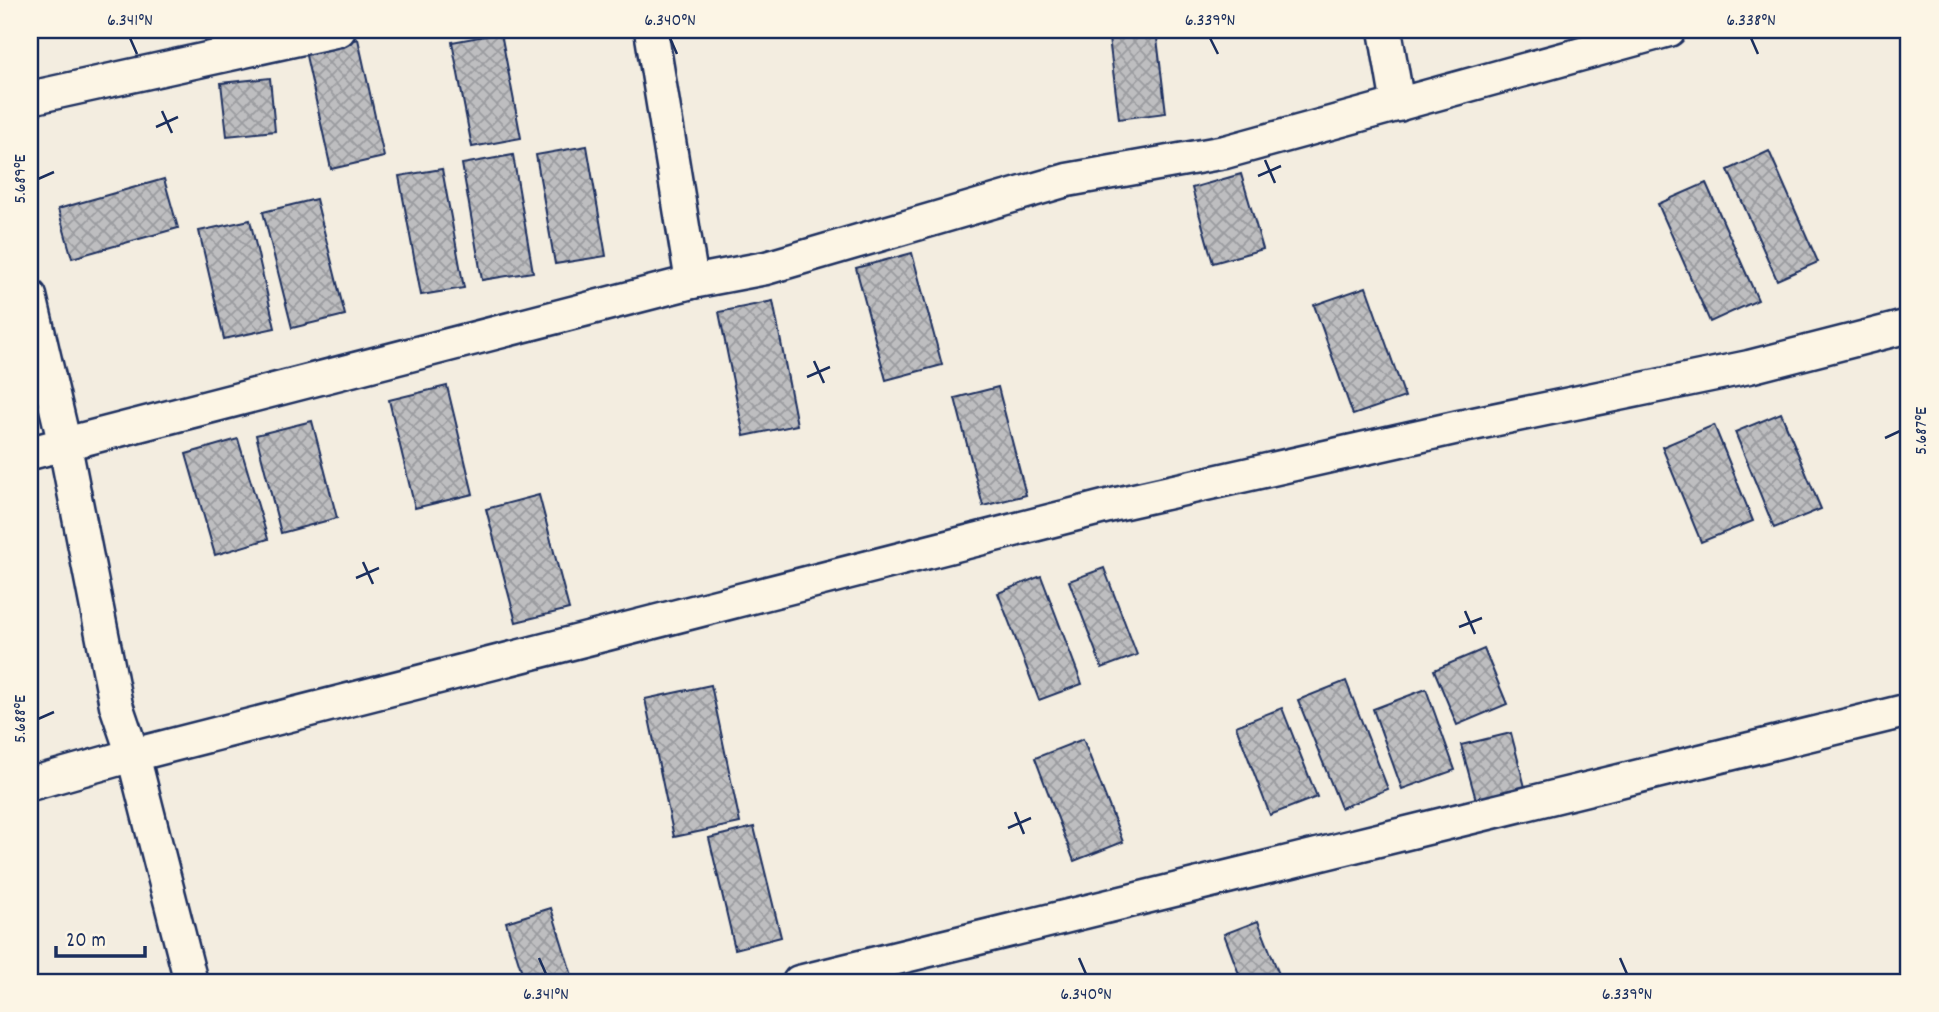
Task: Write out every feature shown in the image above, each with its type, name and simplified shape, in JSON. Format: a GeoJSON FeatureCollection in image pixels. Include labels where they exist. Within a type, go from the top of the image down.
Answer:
{"type":"FeatureCollection","features":[{"type":"Feature","properties":{"kind":"street"},"geometry":{"type":"LineString","coordinates":[[30,98],[339,30]]}},
{"type":"Feature","properties":{"kind":"street"},"geometry":{"type":"LineString","coordinates":[[651,30],[692,282]]}},
{"type":"Feature","properties":{"kind":"street"},"geometry":{"type":"LineString","coordinates":[[1385,30],[1398,105]]}},
{"type":"Feature","properties":{"kind":"street"},"geometry":{"type":"LineString","coordinates":[[30,453],[692,282],[766,268],[1067,180],[1225,152],[1669,30]]}},
{"type":"Feature","properties":{"kind":"street"},"geometry":{"type":"LineString","coordinates":[[30,296],[65,446],[116,705],[133,755],[191,982]]}},
{"type":"Feature","properties":{"kind":"street"},"geometry":{"type":"LineString","coordinates":[[30,784],[133,755],[1112,505],[1459,426],[1749,367],[1909,326]]}},
{"type":"Feature","properties":{"kind":"street"},"geometry":{"type":"LineString","coordinates":[[799,982],[1909,710]]}},
{"type":"Feature","properties":{"kind":"building"},"geometry":{"type":"Polygon","coordinates":[[[1108,30],[1156,30],[1166,113],[1119,119],[1108,30]]]}},
{"type":"Feature","properties":{"kind":"building"},"geometry":{"type":"Polygon","coordinates":[[[501,33],[521,138],[472,147],[452,42],[501,33]]]}},
{"type":"Feature","properties":{"kind":"building"},"geometry":{"type":"Polygon","coordinates":[[[358,39],[384,157],[331,169],[305,51],[358,39]]]}},
{"type":"Feature","properties":{"kind":"building"},"geometry":{"type":"Polygon","coordinates":[[[270,78],[275,131],[227,136],[221,83],[270,78]]]}},
{"type":"Feature","properties":{"kind":"building"},"geometry":{"type":"Polygon","coordinates":[[[587,146],[606,256],[555,264],[536,155],[587,146]]]}},
{"type":"Feature","properties":{"kind":"building"},"geometry":{"type":"Polygon","coordinates":[[[1769,151],[1818,262],[1777,280],[1728,170],[1769,151]]]}},
{"type":"Feature","properties":{"kind":"building"},"geometry":{"type":"Polygon","coordinates":[[[513,155],[533,272],[482,280],[462,164],[513,155]]]}},
{"type":"Feature","properties":{"kind":"building"},"geometry":{"type":"Polygon","coordinates":[[[442,169],[464,288],[421,295],[399,176],[442,169]]]}},
{"type":"Feature","properties":{"kind":"building"},"geometry":{"type":"Polygon","coordinates":[[[1241,174],[1263,249],[1213,263],[1192,188],[1241,174]]]}},
{"type":"Feature","properties":{"kind":"building"},"geometry":{"type":"Polygon","coordinates":[[[164,179],[178,228],[72,258],[58,209],[164,179]]]}},
{"type":"Feature","properties":{"kind":"building"},"geometry":{"type":"Polygon","coordinates":[[[1706,183],[1758,300],[1710,322],[1658,204],[1706,183]]]}},
{"type":"Feature","properties":{"kind":"building"},"geometry":{"type":"Polygon","coordinates":[[[316,199],[345,315],[292,328],[263,212],[316,199]]]}},
{"type":"Feature","properties":{"kind":"building"},"geometry":{"type":"Polygon","coordinates":[[[250,220],[275,328],[224,339],[199,231],[250,220]]]}},
{"type":"Feature","properties":{"kind":"building"},"geometry":{"type":"Polygon","coordinates":[[[912,253],[942,365],[886,380],[856,268],[912,253]]]}},
{"type":"Feature","properties":{"kind":"building"},"geometry":{"type":"Polygon","coordinates":[[[1366,287],[1405,397],[1353,415],[1314,305],[1366,287]]]}},
{"type":"Feature","properties":{"kind":"building"},"geometry":{"type":"Polygon","coordinates":[[[773,301],[797,425],[744,436],[719,312],[773,301]]]}},
{"type":"Feature","properties":{"kind":"building"},"geometry":{"type":"Polygon","coordinates":[[[447,386],[473,494],[415,508],[389,400],[447,386]]]}},
{"type":"Feature","properties":{"kind":"building"},"geometry":{"type":"Polygon","coordinates":[[[998,387],[1026,495],[983,506],[955,398],[998,387]]]}},
{"type":"Feature","properties":{"kind":"building"},"geometry":{"type":"Polygon","coordinates":[[[1781,413],[1821,509],[1774,528],[1735,432],[1781,413]]]}},
{"type":"Feature","properties":{"kind":"building"},"geometry":{"type":"Polygon","coordinates":[[[312,421],[337,518],[281,533],[256,435],[312,421]]]}},
{"type":"Feature","properties":{"kind":"building"},"geometry":{"type":"Polygon","coordinates":[[[1714,425],[1753,521],[1701,542],[1662,447],[1714,425]]]}},
{"type":"Feature","properties":{"kind":"building"},"geometry":{"type":"Polygon","coordinates":[[[238,439],[268,539],[215,555],[186,454],[238,439]]]}},
{"type":"Feature","properties":{"kind":"building"},"geometry":{"type":"Polygon","coordinates":[[[539,495],[569,609],[516,622],[486,509],[539,495]]]}},
{"type":"Feature","properties":{"kind":"building"},"geometry":{"type":"Polygon","coordinates":[[[1104,568],[1137,655],[1102,668],[1069,581],[1104,568]]]}},
{"type":"Feature","properties":{"kind":"building"},"geometry":{"type":"Polygon","coordinates":[[[1041,576],[1082,684],[1039,700],[998,593],[1041,576]]]}},
{"type":"Feature","properties":{"kind":"building"},"geometry":{"type":"Polygon","coordinates":[[[1484,649],[1507,704],[1457,725],[1434,670],[1484,649]]]}},
{"type":"Feature","properties":{"kind":"building"},"geometry":{"type":"Polygon","coordinates":[[[1346,681],[1388,789],[1341,808],[1298,700],[1346,681]]]}},
{"type":"Feature","properties":{"kind":"building"},"geometry":{"type":"Polygon","coordinates":[[[711,685],[740,823],[674,837],[645,699],[711,685]]]}},
{"type":"Feature","properties":{"kind":"building"},"geometry":{"type":"Polygon","coordinates":[[[1426,689],[1455,770],[1402,789],[1373,709],[1426,689]]]}},
{"type":"Feature","properties":{"kind":"building"},"geometry":{"type":"Polygon","coordinates":[[[1282,708],[1317,797],[1270,815],[1236,726],[1282,708]]]}},
{"type":"Feature","properties":{"kind":"building"},"geometry":{"type":"Polygon","coordinates":[[[1511,733],[1525,787],[1476,800],[1461,745],[1511,733]]]}},
{"type":"Feature","properties":{"kind":"building"},"geometry":{"type":"Polygon","coordinates":[[[1083,739],[1123,842],[1074,861],[1035,758],[1083,739]]]}},
{"type":"Feature","properties":{"kind":"building"},"geometry":{"type":"Polygon","coordinates":[[[754,827],[781,937],[735,949],[709,838],[754,827]]]}},
{"type":"Feature","properties":{"kind":"building"},"geometry":{"type":"Polygon","coordinates":[[[551,908],[574,982],[525,982],[506,922],[551,908]]]}},
{"type":"Feature","properties":{"kind":"building"},"geometry":{"type":"Polygon","coordinates":[[[1258,921],[1282,982],[1242,982],[1224,934],[1258,921]]]}},
{"type":"Feature","properties":{"kind":"building"},"geometry":{"type":"Polygon","coordinates":[[[1568,975],[1570,982],[1535,982],[1568,975]]]}}]}
